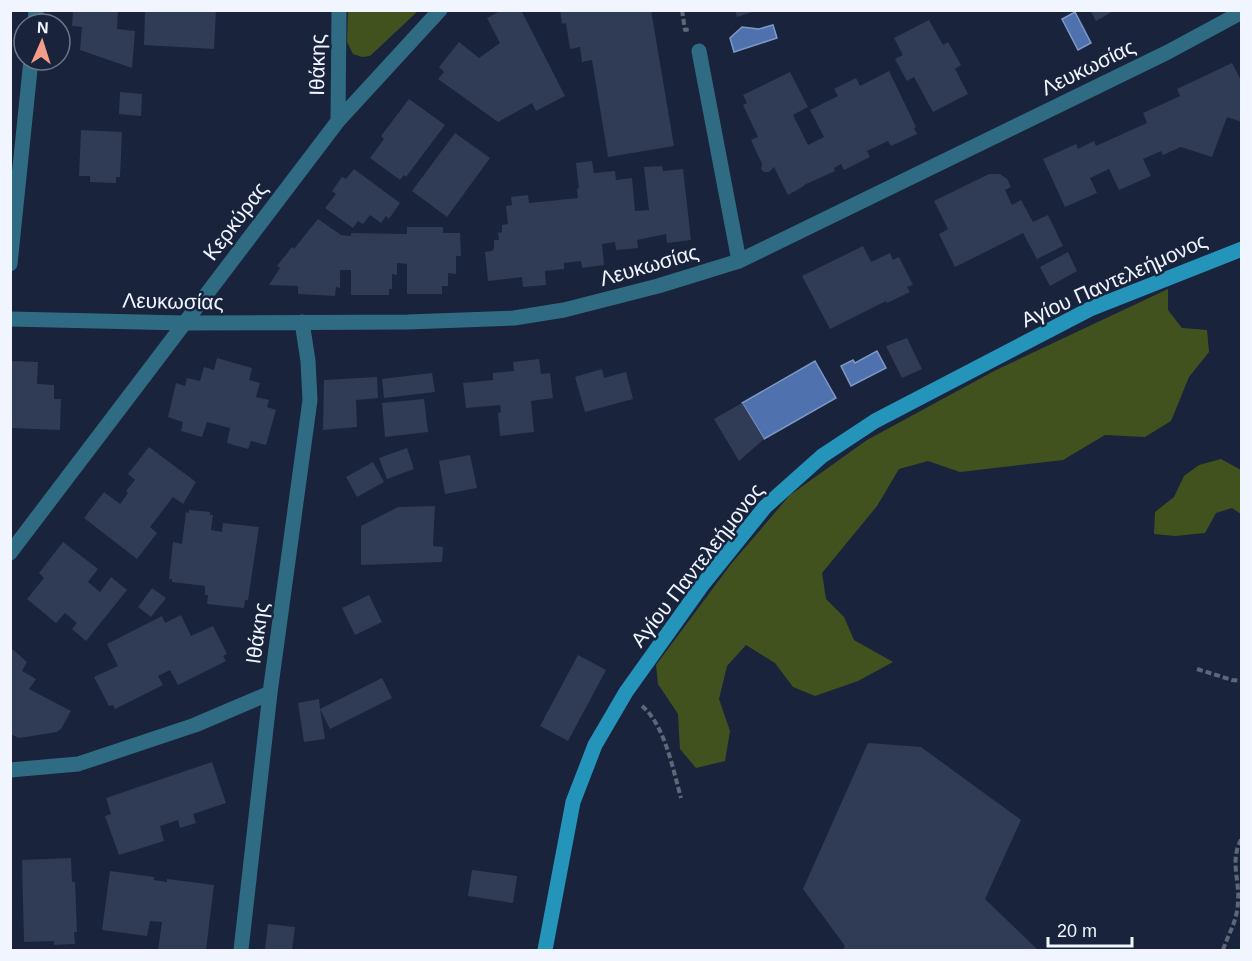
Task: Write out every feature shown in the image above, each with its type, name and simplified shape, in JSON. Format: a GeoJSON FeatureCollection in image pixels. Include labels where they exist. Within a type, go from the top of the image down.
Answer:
{"type":"FeatureCollection","features":[{"type":"Feature","properties":{"kind":"street","name":"Ιθάκης"},"geometry":{"type":"LineString","coordinates":[[338,121],[339,10]]}},
{"type":"Feature","properties":{"kind":"street","name":"Κερκύρας"},"geometry":{"type":"LineString","coordinates":[[10,553],[338,121],[440,10]]}},
{"type":"Feature","properties":{"kind":"street","name":"Λευκωσίας"},"geometry":{"type":"LineString","coordinates":[[10,319],[184,323],[514,318],[573,308],[658,286],[739,261],[1168,52],[1242,12]]}},
{"type":"Feature","properties":{"kind":"street"},"geometry":{"type":"LineString","coordinates":[[699,51],[739,261]]}},
{"type":"Feature","properties":{"kind":"street"},"geometry":{"type":"LineString","coordinates":[[10,264],[30,72]]}},
{"type":"Feature","properties":{"kind":"street","name":"Αγίου Παντελεήμονος"},"geometry":{"type":"LineString","coordinates":[[545,951],[573,802],[595,745],[626,692],[703,584],[765,507],[822,456],[875,421],[1090,309],[1242,249]]}},
{"type":"Feature","properties":{"kind":"street","name":"Ιθάκης"},"geometry":{"type":"LineString","coordinates":[[241,951],[270,693],[310,400],[308,361],[302,322]]}},
{"type":"Feature","properties":{"kind":"street"},"geometry":{"type":"LineString","coordinates":[[10,770],[78,764],[195,725],[270,693]]}},
{"type":"Feature","properties":{"kind":"path"},"geometry":{"type":"LineString","coordinates":[[682,10],[686,30],[695,28]]}},
{"type":"Feature","properties":{"kind":"path"},"geometry":{"type":"LineString","coordinates":[[1197,669],[1242,681]]}},
{"type":"Feature","properties":{"kind":"path"},"geometry":{"type":"LineString","coordinates":[[626,692],[649,712],[666,745],[681,798]]}},
{"type":"Feature","properties":{"kind":"path"},"geometry":{"type":"LineString","coordinates":[[1223,951],[1236,921],[1239,899],[1234,868],[1242,838]]}},
{"type":"Feature","properties":{"kind":"green space"},"geometry":{"type":"Polygon","coordinates":[[[348,10],[418,11],[370,56],[362,57],[353,54],[347,42],[348,10]]]}},
{"type":"Feature","properties":{"kind":"green space"},"geometry":{"type":"Polygon","coordinates":[[[1168,289],[1168,310],[1182,328],[1207,330],[1209,352],[1189,377],[1171,421],[1145,437],[1105,435],[1063,460],[960,472],[928,461],[899,469],[877,506],[822,573],[826,599],[844,617],[854,640],[893,662],[858,681],[815,696],[793,687],[775,663],[746,645],[727,666],[719,699],[730,731],[725,761],[696,768],[680,749],[678,714],[658,684],[656,665],[731,564],[790,495],[867,440],[996,370],[1168,289]]]}},
{"type":"Feature","properties":{"kind":"green space"},"geometry":{"type":"Polygon","coordinates":[[[1221,459],[1241,470],[1241,514],[1232,508],[1216,513],[1205,533],[1175,536],[1154,534],[1155,512],[1174,497],[1184,476],[1199,465],[1221,459]]]}},
{"type":"Feature","properties":{"kind":"water"},"geometry":{"type":"Polygon","coordinates":[[[1075,12],[1091,43],[1078,50],[1062,19],[1075,12]]]}},
{"type":"Feature","properties":{"kind":"water"},"geometry":{"type":"Polygon","coordinates":[[[773,25],[777,38],[734,52],[730,38],[742,27],[759,29],[773,25]]]}},
{"type":"Feature","properties":{"kind":"water"},"geometry":{"type":"Polygon","coordinates":[[[877,351],[886,368],[851,386],[841,366],[853,360],[855,363],[877,351]]]}},
{"type":"Feature","properties":{"kind":"water"},"geometry":{"type":"Polygon","coordinates":[[[815,361],[836,398],[764,439],[742,403],[815,361]]]}},
{"type":"Feature","properties":{"kind":"building"},"geometry":{"type":"Polygon","coordinates":[[[73,10],[118,10],[117,29],[135,31],[132,68],[80,50],[82,27],[72,26],[73,10]]]}},
{"type":"Feature","properties":{"kind":"building"},"geometry":{"type":"Polygon","coordinates":[[[145,10],[216,10],[214,49],[144,45],[145,10]]]}},
{"type":"Feature","properties":{"kind":"building"},"geometry":{"type":"Polygon","coordinates":[[[502,10],[521,10],[565,96],[536,111],[532,103],[498,122],[438,79],[444,72],[439,67],[459,42],[479,58],[500,43],[487,18],[502,10]]]}},
{"type":"Feature","properties":{"kind":"building"},"geometry":{"type":"Polygon","coordinates":[[[560,10],[651,10],[674,146],[608,157],[592,60],[582,62],[580,47],[570,49],[566,23],[562,24],[560,10]]]}},
{"type":"Feature","properties":{"kind":"building"},"geometry":{"type":"Polygon","coordinates":[[[735,10],[755,10],[755,11],[737,17],[735,10]]]}},
{"type":"Feature","properties":{"kind":"building"},"geometry":{"type":"Polygon","coordinates":[[[1090,10],[1115,10],[1096,21],[1090,10]]]}},
{"type":"Feature","properties":{"kind":"building"},"geometry":{"type":"Polygon","coordinates":[[[929,20],[943,45],[948,42],[961,65],[955,69],[968,94],[933,112],[914,77],[907,81],[895,59],[903,55],[894,38],[929,20]]]}},
{"type":"Feature","properties":{"kind":"building"},"geometry":{"type":"Polygon","coordinates":[[[1232,63],[1242,82],[1242,122],[1227,117],[1212,157],[1181,147],[1163,155],[1161,151],[1143,159],[1151,176],[1119,190],[1109,169],[1090,178],[1097,193],[1065,207],[1043,159],[1076,144],[1078,149],[1094,141],[1096,146],[1147,123],[1143,113],[1180,96],[1177,89],[1232,63]]]}},
{"type":"Feature","properties":{"kind":"building"},"geometry":{"type":"Polygon","coordinates":[[[889,71],[916,127],[914,128],[917,134],[891,146],[888,141],[867,151],[870,157],[844,170],[841,164],[834,168],[835,171],[788,195],[774,167],[769,172],[761,169],[762,164],[751,140],[758,137],[743,105],[747,103],[743,95],[790,72],[808,107],[793,115],[808,145],[824,137],[810,110],[838,96],[834,89],[856,78],[860,86],[889,71]]]}},
{"type":"Feature","properties":{"kind":"building"},"geometry":{"type":"Polygon","coordinates":[[[120,92],[142,94],[141,116],[119,114],[120,92]]]}},
{"type":"Feature","properties":{"kind":"building"},"geometry":{"type":"Polygon","coordinates":[[[409,99],[445,125],[406,177],[404,175],[400,180],[370,158],[384,139],[381,136],[409,99]]]}},
{"type":"Feature","properties":{"kind":"building"},"geometry":{"type":"Polygon","coordinates":[[[81,130],[122,132],[120,177],[116,177],[116,183],[90,182],[90,176],[79,176],[81,130]]]}},
{"type":"Feature","properties":{"kind":"building"},"geometry":{"type":"Polygon","coordinates":[[[455,133],[490,158],[447,217],[412,191],[455,133]]]}},
{"type":"Feature","properties":{"kind":"building"},"geometry":{"type":"Polygon","coordinates":[[[592,161],[594,173],[615,171],[616,180],[632,178],[635,211],[649,210],[644,167],[662,166],[663,171],[683,169],[691,240],[667,243],[666,234],[637,240],[638,248],[616,250],[615,242],[602,244],[604,265],[582,268],[581,261],[564,263],[564,269],[545,271],[546,285],[523,287],[522,277],[488,281],[485,252],[492,251],[494,240],[499,240],[498,233],[502,232],[502,225],[508,224],[506,206],[512,205],[511,197],[528,195],[529,203],[578,198],[576,163],[592,161]]]}},
{"type":"Feature","properties":{"kind":"building"},"geometry":{"type":"Polygon","coordinates":[[[354,169],[400,203],[389,219],[386,216],[381,223],[370,215],[363,224],[358,221],[353,228],[325,208],[336,194],[332,191],[342,177],[346,179],[354,169]]]}},
{"type":"Feature","properties":{"kind":"building"},"geometry":{"type":"Polygon","coordinates":[[[989,174],[1000,174],[1007,179],[1011,187],[1005,190],[1012,205],[1021,200],[1033,222],[1048,215],[1063,246],[1037,259],[1023,233],[955,267],[939,234],[948,229],[934,201],[989,174]]]}},
{"type":"Feature","properties":{"kind":"building"},"geometry":{"type":"Polygon","coordinates":[[[318,219],[341,235],[351,236],[351,233],[407,234],[407,227],[443,227],[443,233],[460,233],[461,256],[456,256],[456,274],[448,273],[448,286],[442,286],[442,294],[407,294],[407,264],[397,263],[397,275],[392,274],[392,289],[389,289],[389,295],[351,295],[351,270],[340,270],[340,288],[336,287],[335,296],[298,294],[298,286],[269,285],[280,268],[277,266],[318,219]]]}},
{"type":"Feature","properties":{"kind":"building"},"geometry":{"type":"Polygon","coordinates":[[[863,246],[871,262],[890,253],[893,260],[899,257],[913,285],[907,287],[910,292],[887,303],[886,301],[830,329],[802,276],[863,246]]]}},
{"type":"Feature","properties":{"kind":"building"},"geometry":{"type":"Polygon","coordinates":[[[1068,252],[1077,271],[1050,286],[1040,267],[1068,252]]]}},
{"type":"Feature","properties":{"kind":"building"},"geometry":{"type":"Polygon","coordinates":[[[907,338],[922,369],[902,378],[886,346],[907,338]]]}},
{"type":"Feature","properties":{"kind":"building"},"geometry":{"type":"Polygon","coordinates":[[[217,358],[252,368],[249,380],[260,383],[256,397],[269,400],[267,407],[276,410],[266,445],[251,441],[248,449],[227,443],[230,428],[207,422],[202,437],[181,431],[183,422],[168,417],[176,383],[185,386],[187,378],[200,381],[204,367],[214,370],[217,358]]]}},
{"type":"Feature","properties":{"kind":"building"},"geometry":{"type":"Polygon","coordinates":[[[539,359],[541,374],[550,373],[553,398],[531,401],[534,432],[500,436],[498,413],[501,412],[500,405],[466,408],[463,383],[493,380],[493,373],[514,371],[513,362],[539,359]]]}},
{"type":"Feature","properties":{"kind":"building"},"geometry":{"type":"Polygon","coordinates":[[[10,361],[38,362],[37,384],[54,385],[54,399],[61,399],[60,430],[13,428],[10,431],[10,361]]]}},
{"type":"Feature","properties":{"kind":"building"},"geometry":{"type":"Polygon","coordinates":[[[602,369],[604,378],[626,372],[633,399],[585,412],[575,377],[602,369]]]}},
{"type":"Feature","properties":{"kind":"building"},"geometry":{"type":"Polygon","coordinates":[[[432,373],[435,392],[384,398],[382,379],[432,373]]]}},
{"type":"Feature","properties":{"kind":"building"},"geometry":{"type":"Polygon","coordinates":[[[377,377],[378,398],[356,400],[357,427],[323,430],[324,380],[377,377]]]}},
{"type":"Feature","properties":{"kind":"building"},"geometry":{"type":"Polygon","coordinates":[[[424,399],[428,432],[385,437],[382,403],[424,399]]]}},
{"type":"Feature","properties":{"kind":"building"},"geometry":{"type":"Polygon","coordinates":[[[742,403],[764,439],[739,461],[714,419],[742,403]]]}},
{"type":"Feature","properties":{"kind":"building"},"geometry":{"type":"Polygon","coordinates":[[[149,447],[196,482],[183,504],[173,497],[150,527],[157,533],[137,559],[84,518],[104,492],[120,504],[128,493],[126,491],[135,480],[128,474],[149,447]]]}},
{"type":"Feature","properties":{"kind":"building"},"geometry":{"type":"Polygon","coordinates":[[[407,448],[414,469],[387,479],[379,458],[407,448]]]}},
{"type":"Feature","properties":{"kind":"building"},"geometry":{"type":"Polygon","coordinates":[[[470,455],[477,488],[445,494],[439,461],[470,455]]]}},
{"type":"Feature","properties":{"kind":"building"},"geometry":{"type":"Polygon","coordinates":[[[373,462],[384,482],[357,497],[346,477],[373,462]]]}},
{"type":"Feature","properties":{"kind":"building"},"geometry":{"type":"Polygon","coordinates":[[[435,506],[433,546],[443,547],[442,562],[361,565],[361,526],[398,507],[435,506]]]}},
{"type":"Feature","properties":{"kind":"building"},"geometry":{"type":"Polygon","coordinates":[[[189,510],[210,512],[210,515],[213,515],[211,530],[222,532],[223,523],[259,527],[248,600],[245,600],[244,608],[207,604],[208,595],[205,595],[205,586],[172,582],[172,579],[169,579],[173,542],[182,544],[186,512],[189,513],[189,510]]]}},
{"type":"Feature","properties":{"kind":"building"},"geometry":{"type":"Polygon","coordinates":[[[63,542],[98,569],[88,582],[100,592],[111,577],[127,590],[86,641],[72,629],[77,623],[65,613],[56,623],[27,599],[44,578],[39,573],[63,542]]]}},
{"type":"Feature","properties":{"kind":"building"},"geometry":{"type":"Polygon","coordinates":[[[152,588],[166,598],[151,617],[138,607],[152,588]]]}},
{"type":"Feature","properties":{"kind":"building"},"geometry":{"type":"Polygon","coordinates":[[[369,595],[382,622],[355,635],[342,608],[369,595]]]}},
{"type":"Feature","properties":{"kind":"building"},"geometry":{"type":"Polygon","coordinates":[[[181,615],[191,636],[213,626],[227,654],[223,656],[226,661],[178,685],[170,670],[158,676],[163,685],[115,709],[113,705],[109,706],[94,677],[118,666],[107,644],[162,616],[165,623],[181,615]]]}},
{"type":"Feature","properties":{"kind":"building"},"geometry":{"type":"Polygon","coordinates":[[[10,647],[27,662],[22,671],[36,679],[29,689],[71,711],[57,732],[19,738],[10,734],[10,647]]]}},
{"type":"Feature","properties":{"kind":"building"},"geometry":{"type":"Polygon","coordinates":[[[578,655],[606,670],[568,741],[540,726],[578,655]]]}},
{"type":"Feature","properties":{"kind":"building"},"geometry":{"type":"Polygon","coordinates":[[[382,678],[392,698],[330,729],[320,709],[382,678]]]}},
{"type":"Feature","properties":{"kind":"building"},"geometry":{"type":"Polygon","coordinates":[[[319,699],[325,739],[304,742],[298,703],[319,699]]]}},
{"type":"Feature","properties":{"kind":"building"},"geometry":{"type":"Polygon","coordinates":[[[868,743],[921,747],[1021,820],[985,899],[1038,950],[843,950],[845,946],[803,889],[868,743]]]}},
{"type":"Feature","properties":{"kind":"building"},"geometry":{"type":"Polygon","coordinates":[[[212,762],[226,803],[193,814],[196,823],[180,828],[178,820],[160,826],[164,841],[119,855],[105,816],[111,814],[106,798],[212,762]]]}},
{"type":"Feature","properties":{"kind":"building"},"geometry":{"type":"Polygon","coordinates":[[[71,858],[72,882],[75,882],[77,932],[74,932],[75,944],[54,945],[54,941],[24,942],[22,860],[71,858]]]}},
{"type":"Feature","properties":{"kind":"building"},"geometry":{"type":"Polygon","coordinates":[[[472,870],[517,876],[513,903],[468,896],[472,870]]]}},
{"type":"Feature","properties":{"kind":"building"},"geometry":{"type":"Polygon","coordinates":[[[110,871],[154,877],[154,880],[167,882],[167,879],[214,885],[206,950],[158,950],[162,922],[150,921],[147,936],[102,930],[110,871]]]}},
{"type":"Feature","properties":{"kind":"building"},"geometry":{"type":"Polygon","coordinates":[[[268,924],[295,927],[292,950],[265,949],[268,924]]]}}]}
